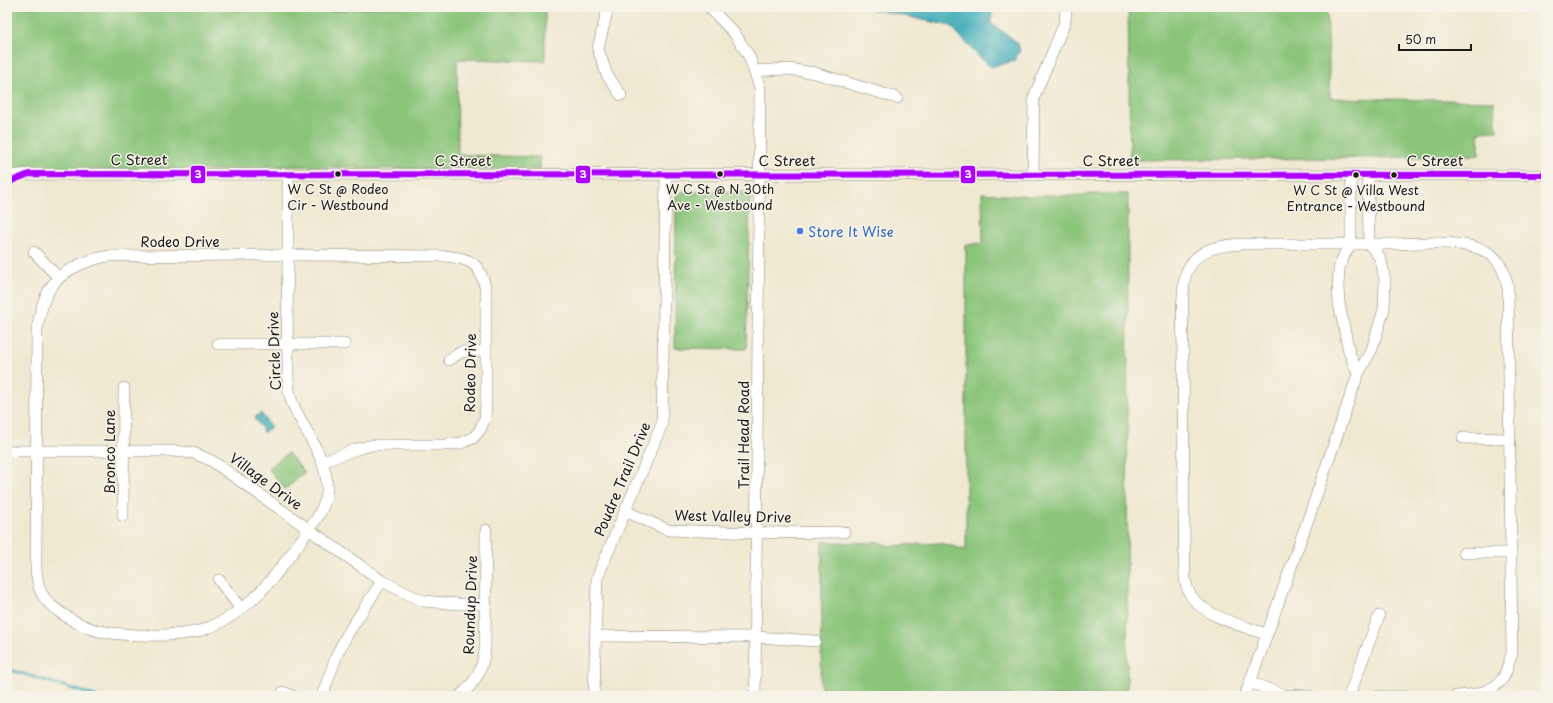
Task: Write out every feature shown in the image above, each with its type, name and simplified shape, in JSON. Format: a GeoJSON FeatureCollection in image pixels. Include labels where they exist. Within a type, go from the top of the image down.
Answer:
{"type":"FeatureCollection","features":[{"type":"Feature","properties":{"kind":"street"},"geometry":{"type":"LineString","coordinates":[[608,7],[598,49],[607,75],[621,95]]}},
{"type":"Feature","properties":{"kind":"street","name":"Trail Head Road"},"geometry":{"type":"LineString","coordinates":[[709,7],[735,34],[749,56],[760,88],[756,696]]}},
{"type":"Feature","properties":{"kind":"street"},"geometry":{"type":"LineString","coordinates":[[1033,175],[1034,96],[1065,22],[1066,7]]}},
{"type":"Feature","properties":{"kind":"street"},"geometry":{"type":"LineString","coordinates":[[754,71],[788,69],[815,73],[897,98]]}},
{"type":"Feature","properties":{"kind":"street","name":"C Street"},"geometry":{"type":"LineString","coordinates":[[7,183],[29,174]]}},
{"type":"Feature","properties":{"kind":"street","name":"C Street"},"geometry":{"type":"LineString","coordinates":[[7,176],[29,174],[1546,175]]}},
{"type":"Feature","properties":{"kind":"street","name":"Circle Drive"},"geometry":{"type":"LineString","coordinates":[[288,175],[287,344],[289,390],[292,402],[322,462]]}},
{"type":"Feature","properties":{"kind":"street","name":"Poudre Trail Drive"},"geometry":{"type":"LineString","coordinates":[[594,696],[597,578],[662,424],[666,175]]}},
{"type":"Feature","properties":{"kind":"street"},"geometry":{"type":"LineString","coordinates":[[1351,176],[1351,244],[1344,255],[1340,269],[1339,303],[1349,352],[1358,374]]}},
{"type":"Feature","properties":{"kind":"street"},"geometry":{"type":"LineString","coordinates":[[1245,696],[1358,374],[1374,344],[1384,308],[1385,281],[1382,265],[1380,258],[1369,243],[1368,176]]}},
{"type":"Feature","properties":{"kind":"street"},"geometry":{"type":"LineString","coordinates":[[1266,634],[1224,619],[1201,608],[1190,594],[1185,579],[1184,284],[1187,272],[1201,254],[1215,246],[1241,244],[1369,243],[1459,244],[1474,247],[1487,252],[1500,263],[1505,274],[1508,288],[1512,654],[1502,679],[1491,688],[1475,694],[1456,696]]}},
{"type":"Feature","properties":{"kind":"street"},"geometry":{"type":"LineString","coordinates":[[34,252],[58,277]]}},
{"type":"Feature","properties":{"kind":"street","name":"Rodeo Drive"},"geometry":{"type":"LineString","coordinates":[[288,255],[444,256],[461,257],[476,266],[483,279],[486,290],[485,418],[480,430],[473,438],[461,443],[373,446],[357,449],[322,462],[326,481],[326,498],[321,510],[280,571],[259,595],[241,609],[228,619],[204,630],[184,634],[132,635],[99,631],[87,627],[60,613],[42,595],[37,582],[37,330],[40,310],[47,293],[58,277],[74,267],[100,257],[288,255]]}},
{"type":"Feature","properties":{"kind":"street"},"geometry":{"type":"LineString","coordinates":[[218,344],[344,344]]}},
{"type":"Feature","properties":{"kind":"street"},"geometry":{"type":"LineString","coordinates":[[448,360],[461,352],[486,351]]}},
{"type":"Feature","properties":{"kind":"street","name":"Bronco Lane"},"geometry":{"type":"LineString","coordinates":[[123,516],[124,388]]}},
{"type":"Feature","properties":{"kind":"street"},"geometry":{"type":"LineString","coordinates":[[1463,438],[1510,439]]}},
{"type":"Feature","properties":{"kind":"street","name":"Village Drive"},"geometry":{"type":"LineString","coordinates":[[7,451],[172,451],[194,453],[212,461],[382,581],[424,601],[458,604],[486,604]]}},
{"type":"Feature","properties":{"kind":"street","name":"West Valley Drive"},"geometry":{"type":"LineString","coordinates":[[625,510],[668,530],[757,533],[844,532]]}},
{"type":"Feature","properties":{"kind":"street","name":"Roundup Drive"},"geometry":{"type":"LineString","coordinates":[[460,696],[473,683],[482,667],[485,651],[486,530]]}},
{"type":"Feature","properties":{"kind":"street"},"geometry":{"type":"LineString","coordinates":[[1464,553],[1511,553]]}},
{"type":"Feature","properties":{"kind":"street"},"geometry":{"type":"LineString","coordinates":[[219,580],[241,609]]}},
{"type":"Feature","properties":{"kind":"street"},"geometry":{"type":"LineString","coordinates":[[322,696],[338,652],[348,632],[382,581]]}},
{"type":"Feature","properties":{"kind":"street"},"geometry":{"type":"LineString","coordinates":[[1349,696],[1379,616]]}},
{"type":"Feature","properties":{"kind":"street"},"geometry":{"type":"LineString","coordinates":[[596,636],[756,637],[815,641]]}},
{"type":"Feature","properties":{"kind":"street"},"geometry":{"type":"LineString","coordinates":[[1250,682],[1284,694],[1310,696]]}},
{"type":"Feature","properties":{"kind":"street"},"geometry":{"type":"LineString","coordinates":[[1379,696],[1405,696]]}},
{"type":"Feature","properties":{"kind":"green space"},"geometry":{"type":"Polygon","coordinates":[[[7,7],[222,7],[236,10],[332,11],[378,7],[545,7],[545,61],[457,59],[458,155],[540,157],[540,169],[357,169],[357,167],[268,166],[268,170],[13,168],[7,165],[7,7]]]}},
{"type":"Feature","properties":{"kind":"green space"},"geometry":{"type":"Polygon","coordinates":[[[1128,7],[1327,7],[1330,98],[1494,101],[1497,131],[1479,132],[1479,155],[1374,158],[1130,160],[1128,7]]]}},
{"type":"Feature","properties":{"kind":"green space"},"geometry":{"type":"Polygon","coordinates":[[[681,192],[745,192],[750,196],[746,349],[675,348],[676,196],[681,192]]]}},
{"type":"Feature","properties":{"kind":"green space"},"geometry":{"type":"Polygon","coordinates":[[[982,193],[1016,196],[1128,194],[1127,696],[821,696],[822,542],[872,543],[875,541],[889,546],[940,543],[966,550],[966,245],[983,243],[982,193]]]}},
{"type":"Feature","properties":{"kind":"green space"},"geometry":{"type":"Polygon","coordinates":[[[288,453],[305,473],[285,489],[268,468],[288,453]]]}},
{"type":"Feature","properties":{"kind":"water"},"geometry":{"type":"Polygon","coordinates":[[[222,7],[378,7],[332,11],[236,10],[222,7]]]}},
{"type":"Feature","properties":{"kind":"water"},"geometry":{"type":"Polygon","coordinates":[[[861,7],[993,7],[991,23],[1018,43],[1020,51],[1014,61],[991,67],[977,55],[951,26],[861,7]]]}},
{"type":"Feature","properties":{"kind":"water"},"geometry":{"type":"Polygon","coordinates":[[[261,413],[271,427],[263,433],[263,430],[254,418],[261,413]]]}},
{"type":"Feature","properties":{"kind":"waterway"},"geometry":{"type":"LineString","coordinates":[[7,669],[96,696]]}},
{"type":"Feature","properties":{"kind":"transit line","name":"3"},"geometry":{"type":"LineString","coordinates":[[7,183],[29,174],[1546,175]]}},
{"type":"Feature","properties":{"kind":"place","name":"W C St @ Rodeo Cir - Westbound"},"geometry":{"type":"Point","coordinates":[338,174]}},
{"type":"Feature","properties":{"kind":"place","name":"W C St @ N 30th Ave - Westbound"},"geometry":{"type":"Point","coordinates":[720,174]}},
{"type":"Feature","properties":{"kind":"place","name":"W C St @ Villa West Entrance - Westbound"},"geometry":{"type":"Point","coordinates":[1356,175]}},
{"type":"Feature","properties":{"kind":"place","name":"Store It Wise"},"geometry":{"type":"Point","coordinates":[800,231]}}]}
